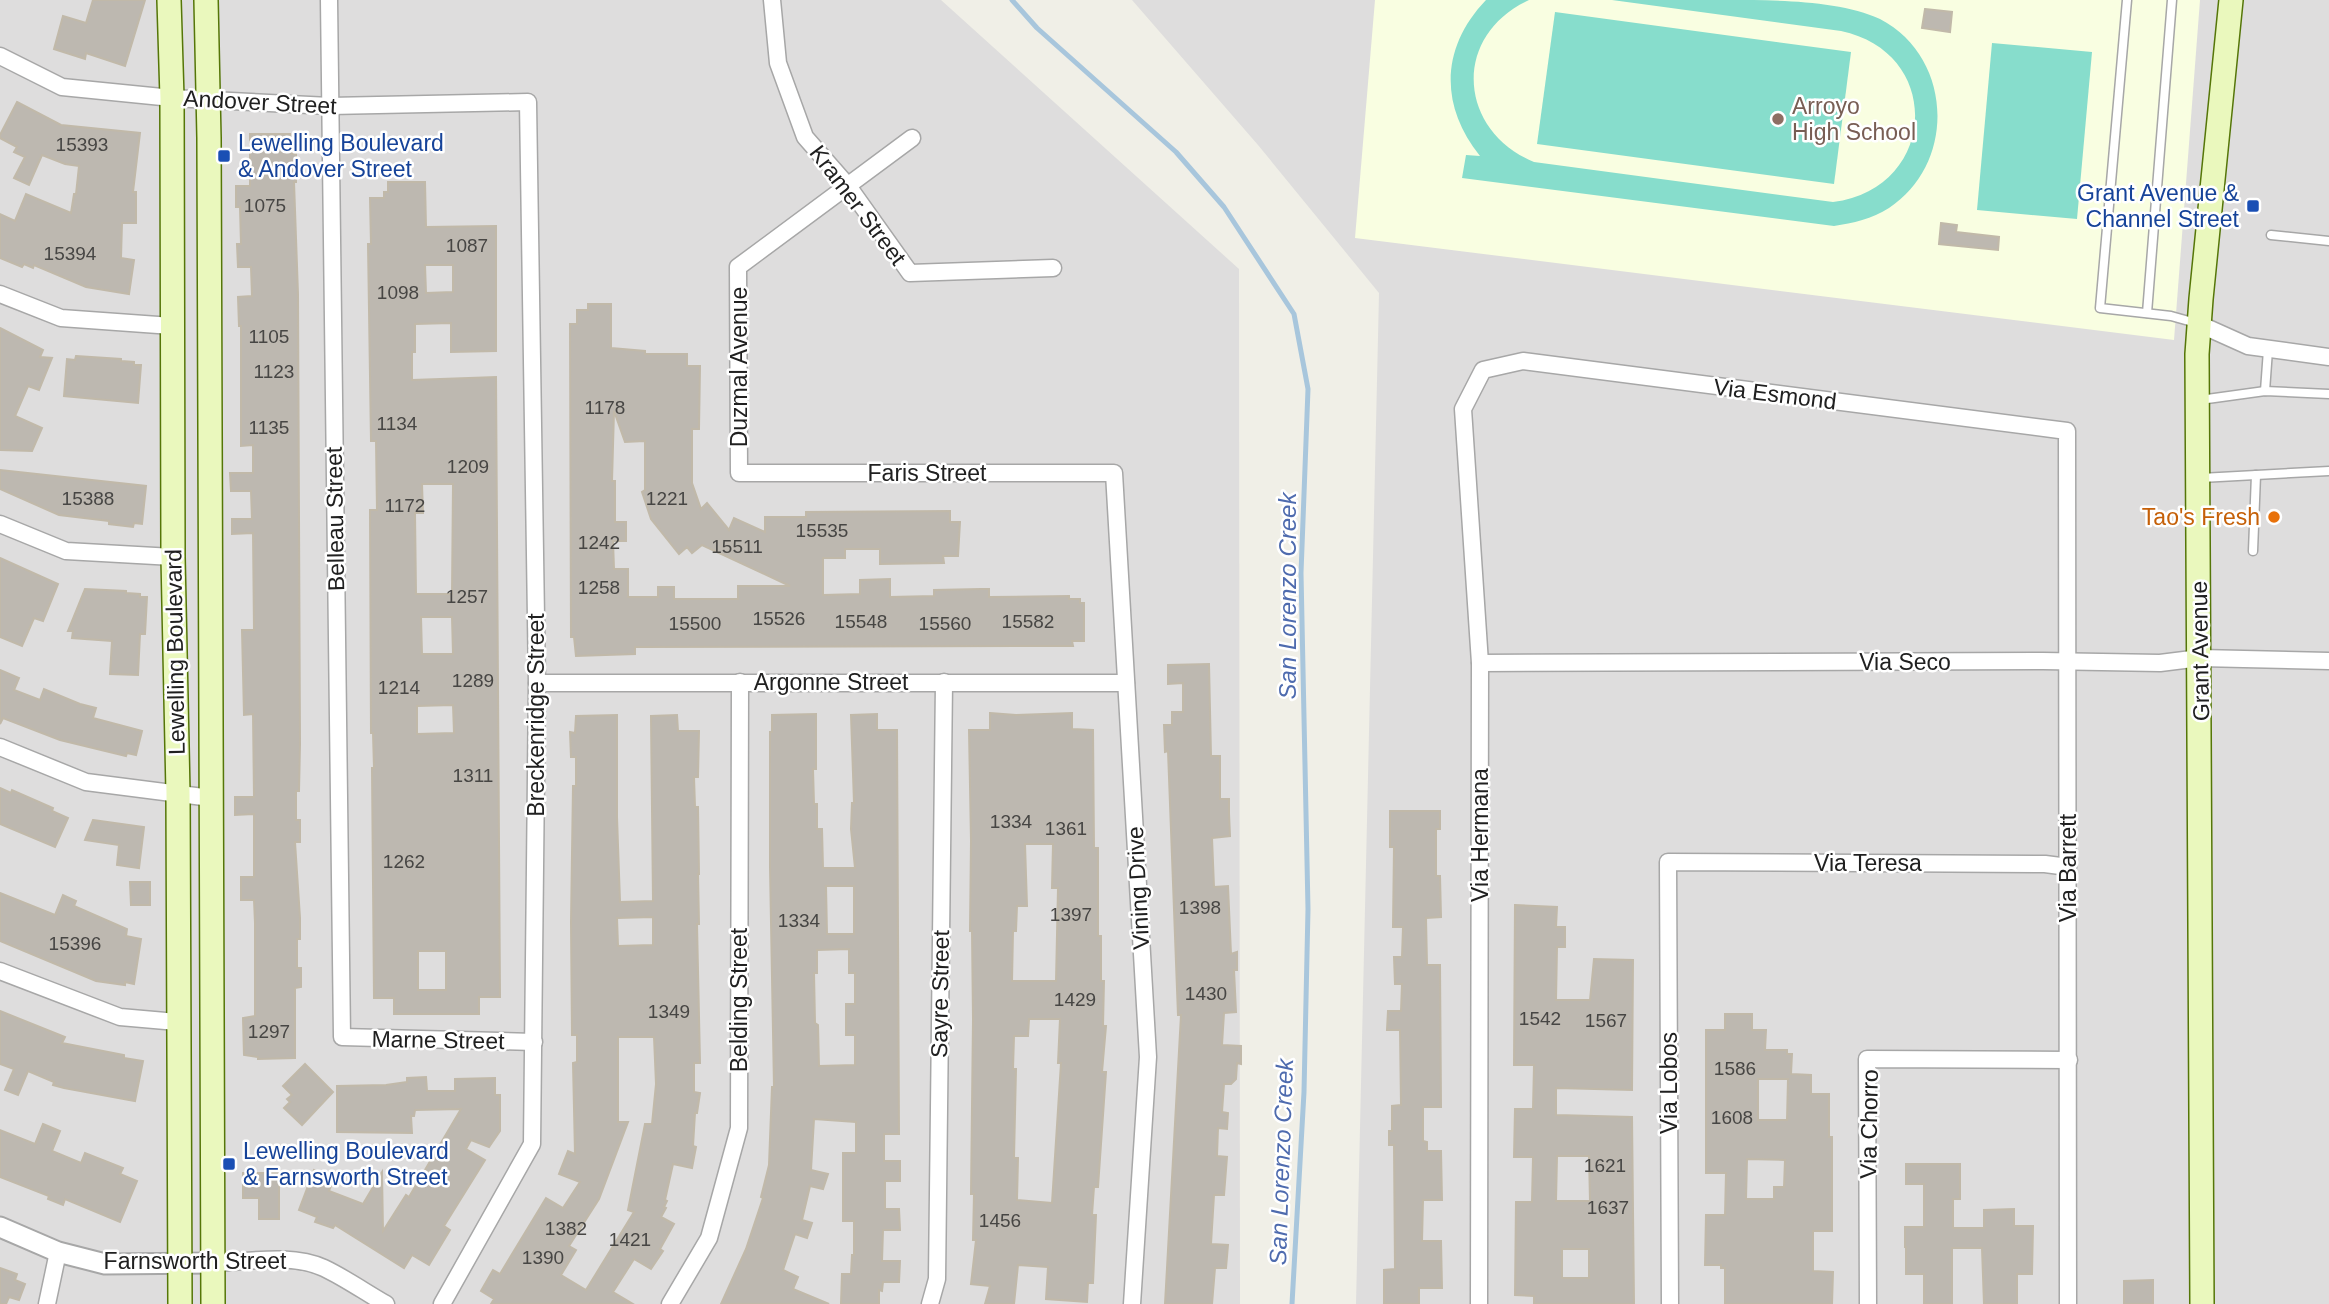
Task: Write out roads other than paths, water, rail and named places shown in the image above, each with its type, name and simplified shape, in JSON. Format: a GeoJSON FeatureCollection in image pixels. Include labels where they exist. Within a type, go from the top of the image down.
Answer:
{"type":"FeatureCollection","features":[{"type":"Feature","properties":{"kind":"main road","name":"Lewelling Boulevard"},"geometry":{"type":"LineString","coordinates":[[169,0],[172,98],[173,557],[178,793],[180,1304]]}},
{"type":"Feature","properties":{"kind":"main road","name":"Lewelling Boulevard"},"geometry":{"type":"LineString","coordinates":[[206,0],[213,1304]]}},
{"type":"Feature","properties":{"kind":"main road","name":"Grant Avenue"},"geometry":{"type":"LineString","coordinates":[[2202,1304],[2197,401],[2199,324],[2231,0]]}},
{"type":"Feature","properties":{"kind":"street","name":"Belleau Street"},"geometry":{"type":"LineString","coordinates":[[329,0],[342,1037]]}},
{"type":"Feature","properties":{"kind":"street","name":"Kramer Street"},"geometry":{"type":"LineString","coordinates":[[772,0],[778,63],[805,137],[848,186],[910,273],[1054,268]]}},
{"type":"Feature","properties":{"kind":"street","name":"Andover Street"},"geometry":{"type":"LineString","coordinates":[[0,56],[62,87],[172,98],[330,106],[527,102]]}},
{"type":"Feature","properties":{"kind":"street","name":"Breckenridge Street"},"geometry":{"type":"LineString","coordinates":[[442,1304],[533,1144],[537,683],[527,102]]}},
{"type":"Feature","properties":{"kind":"street","name":"Duzmal Avenue"},"geometry":{"type":"LineString","coordinates":[[739,473],[738,267],[912,138]]}},
{"type":"Feature","properties":{"kind":"street"},"geometry":{"type":"LineString","coordinates":[[0,294],[61,318],[172,326]]}},
{"type":"Feature","properties":{"kind":"street"},"geometry":{"type":"LineString","coordinates":[[2199,324],[2248,346],[2329,357]]}},
{"type":"Feature","properties":{"kind":"street","name":"Via Esmond"},"geometry":{"type":"LineString","coordinates":[[1483,370],[1523,361],[2067,432]]}},
{"type":"Feature","properties":{"kind":"street","name":"Via Hermana"},"geometry":{"type":"LineString","coordinates":[[1479,1304],[1480,663],[1463,409],[1483,370]]}},
{"type":"Feature","properties":{"kind":"street","name":"Via Barrett"},"geometry":{"type":"LineString","coordinates":[[2067,432],[2068,1304]]}},
{"type":"Feature","properties":{"kind":"street","name":"Faris Street"},"geometry":{"type":"LineString","coordinates":[[739,473],[1114,472]]}},
{"type":"Feature","properties":{"kind":"street","name":"Vining Drive"},"geometry":{"type":"LineString","coordinates":[[1114,472],[1148,1057],[1132,1304]]}},
{"type":"Feature","properties":{"kind":"street"},"geometry":{"type":"LineString","coordinates":[[0,524],[66,551],[173,557]]}},
{"type":"Feature","properties":{"kind":"street","name":"Via Seco"},"geometry":{"type":"LineString","coordinates":[[1480,663],[2160,663],[2200,658],[2329,661]]}},
{"type":"Feature","properties":{"kind":"street","name":"Belding Street"},"geometry":{"type":"LineString","coordinates":[[670,1304],[709,1238],[739,1128],[740,682]]}},
{"type":"Feature","properties":{"kind":"street","name":"Sayre Street"},"geometry":{"type":"LineString","coordinates":[[930,1304],[937,1279],[944,682]]}},
{"type":"Feature","properties":{"kind":"street","name":"Argonne Street"},"geometry":{"type":"LineString","coordinates":[[537,683],[1126,683]]}},
{"type":"Feature","properties":{"kind":"street"},"geometry":{"type":"LineString","coordinates":[[0,747],[86,782],[212,798]]}},
{"type":"Feature","properties":{"kind":"street","name":"Via Teresa"},"geometry":{"type":"LineString","coordinates":[[1668,862],[2045,864],[2068,867]]}},
{"type":"Feature","properties":{"kind":"street","name":"Via Lobos"},"geometry":{"type":"LineString","coordinates":[[1668,862],[1670,1304]]}},
{"type":"Feature","properties":{"kind":"street"},"geometry":{"type":"LineString","coordinates":[[0,971],[120,1017],[177,1021]]}},
{"type":"Feature","properties":{"kind":"street","name":"Marne Street"},"geometry":{"type":"LineString","coordinates":[[342,1037],[534,1042]]}},
{"type":"Feature","properties":{"kind":"street","name":"Via Chorro"},"geometry":{"type":"LineString","coordinates":[[1868,1304],[1867,1059],[2068,1060]]}},
{"type":"Feature","properties":{"kind":"street","name":"Farnsworth Street"},"geometry":{"type":"LineString","coordinates":[[0,1227],[58,1252],[105,1264],[181,1264],[278,1259],[312,1265],[322,1267],[386,1304]]}},
{"type":"Feature","properties":{"kind":"street"},"geometry":{"type":"LineString","coordinates":[[47,1304],[58,1252]]}},
{"type":"Feature","properties":{"kind":"lane"},"geometry":{"type":"LineString","coordinates":[[2127,0],[2100,308],[2171,316],[2199,324]]}},
{"type":"Feature","properties":{"kind":"lane"},"geometry":{"type":"LineString","coordinates":[[2147,313],[2172,0]]}},
{"type":"Feature","properties":{"kind":"lane"},"geometry":{"type":"LineString","coordinates":[[2270,235],[2329,241]]}},
{"type":"Feature","properties":{"kind":"lane"},"geometry":{"type":"LineString","coordinates":[[2264,391],[2268,350]]}},
{"type":"Feature","properties":{"kind":"lane"},"geometry":{"type":"LineString","coordinates":[[2197,401],[2264,391],[2329,394]]}},
{"type":"Feature","properties":{"kind":"lane"},"geometry":{"type":"LineString","coordinates":[[2198,478],[2329,471]]}},
{"type":"Feature","properties":{"kind":"lane"},"geometry":{"type":"LineString","coordinates":[[2253,551],[2256,475]]}},
{"type":"Feature","properties":{"kind":"waterway","name":"San Lorenzo Creek"},"geometry":{"type":"LineString","coordinates":[[1012,0],[1037,28],[1176,152],[1224,207],[1294,314],[1308,389],[1301,573],[1308,909],[1304,1092],[1292,1304]]}},
{"type":"Feature","properties":{"kind":"place","name":"Arroyo High School"},"geometry":{"type":"Point","coordinates":[1778,119]}},
{"type":"Feature","properties":{"kind":"place","name":"Lewelling Boulevard & Andover Street"},"geometry":{"type":"Point","coordinates":[224,156]}},
{"type":"Feature","properties":{"kind":"place","name":"Grant Avenue & Channel Street"},"geometry":{"type":"Point","coordinates":[2253,206]}},
{"type":"Feature","properties":{"kind":"place","name":"Tao's Fresh"},"geometry":{"type":"Point","coordinates":[2274,517]}},
{"type":"Feature","properties":{"kind":"place","name":"Lewelling Boulevard & Farnsworth Street"},"geometry":{"type":"Point","coordinates":[229,1164]}}]}
